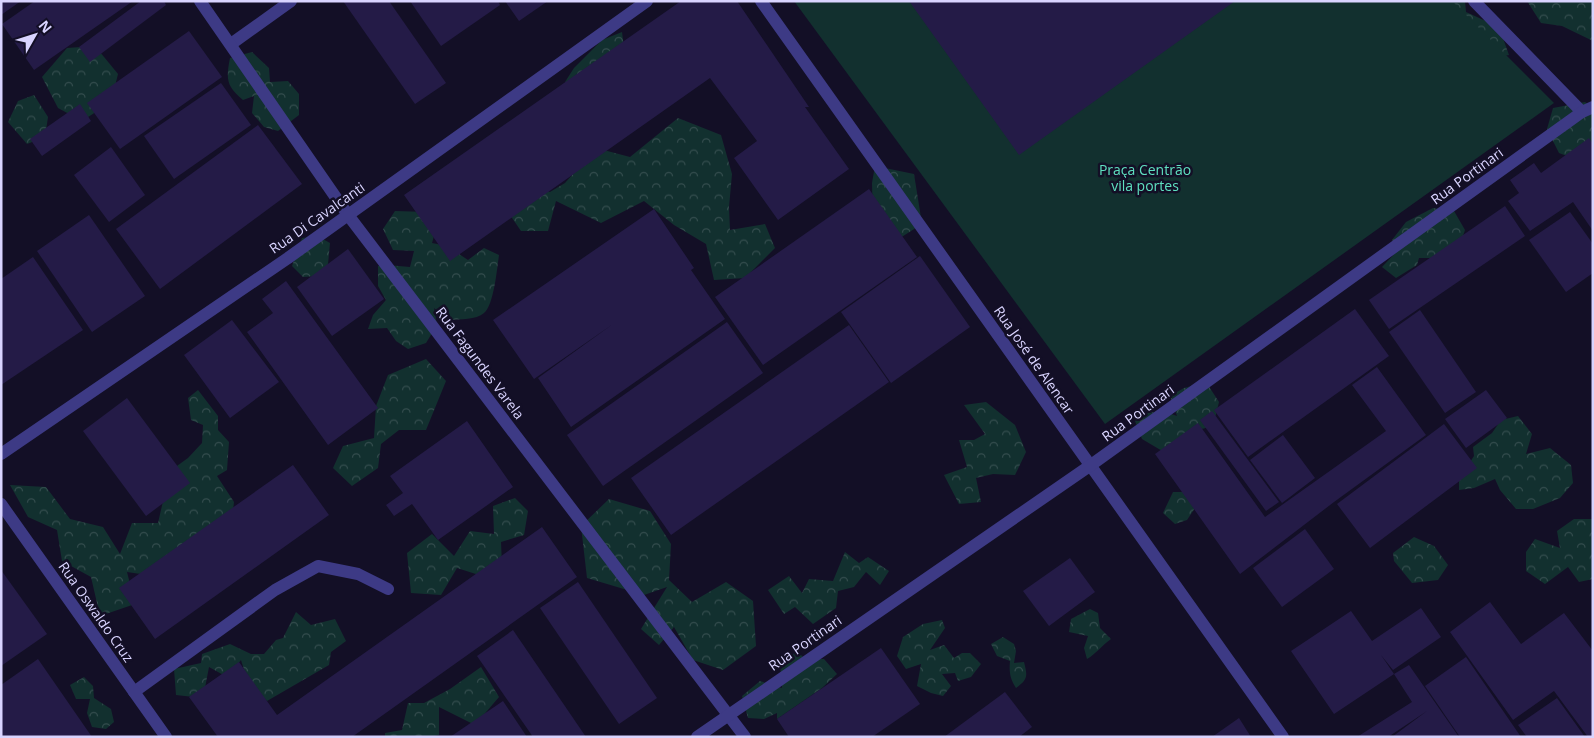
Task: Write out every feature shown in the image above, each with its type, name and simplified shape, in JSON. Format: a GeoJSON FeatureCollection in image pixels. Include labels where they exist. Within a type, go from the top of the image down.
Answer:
{"type":"FeatureCollection","features":[{"type":"Feature","properties":{"kind":"street","name":"Rua Fagundes Varela"},"geometry":{"type":"LineString","coordinates":[[200,1],[348,214],[745,737]]}},
{"type":"Feature","properties":{"kind":"street"},"geometry":{"type":"LineString","coordinates":[[231,44],[291,1]]}},
{"type":"Feature","properties":{"kind":"street","name":"Rua Di Cavalcanti"},"geometry":{"type":"LineString","coordinates":[[1,454],[348,214],[647,1]]}},
{"type":"Feature","properties":{"kind":"street","name":"Rua José de Alencar"},"geometry":{"type":"LineString","coordinates":[[761,1],[1283,737]]}},
{"type":"Feature","properties":{"kind":"street"},"geometry":{"type":"LineString","coordinates":[[1474,1],[1587,110]]}},
{"type":"Feature","properties":{"kind":"street","name":"Rua Portinari"},"geometry":{"type":"LineString","coordinates":[[697,737],[1090,465],[1587,110]]}},
{"type":"Feature","properties":{"kind":"street","name":"Rua Oswaldo Cruz"},"geometry":{"type":"LineString","coordinates":[[1,504],[166,737]]}},
{"type":"Feature","properties":{"kind":"street"},"geometry":{"type":"LineString","coordinates":[[134,692],[275,590],[318,566],[358,574],[388,589]]}},
{"type":"Feature","properties":{"kind":"green space","name":"Praça Centrão vila portes"},"geometry":{"type":"Polygon","coordinates":[[[794,1],[1452,1],[1554,103],[1105,424],[794,1]]]}},
{"type":"Feature","properties":{"kind":"green space"},"geometry":{"type":"Polygon","coordinates":[[[1436,1],[1465,1],[1466,12],[1499,27],[1509,55],[1484,59],[1436,1]]]}},
{"type":"Feature","properties":{"kind":"green space"},"geometry":{"type":"Polygon","coordinates":[[[1527,1],[1593,1],[1593,41],[1562,26],[1541,23],[1527,1]]]}},
{"type":"Feature","properties":{"kind":"green space"},"geometry":{"type":"Polygon","coordinates":[[[622,32],[625,56],[591,92],[565,82],[574,68],[602,40],[622,32]]]}},
{"type":"Feature","properties":{"kind":"green space"},"geometry":{"type":"Polygon","coordinates":[[[95,46],[118,74],[111,102],[82,121],[58,108],[42,77],[67,48],[95,46]]]}},
{"type":"Feature","properties":{"kind":"green space"},"geometry":{"type":"Polygon","coordinates":[[[252,52],[269,68],[270,82],[288,81],[299,94],[299,115],[278,131],[264,127],[252,113],[254,96],[243,100],[230,86],[228,71],[230,58],[252,52]]]}},
{"type":"Feature","properties":{"kind":"green space"},"geometry":{"type":"Polygon","coordinates":[[[34,95],[48,117],[45,137],[27,144],[8,122],[18,101],[34,95]]]}},
{"type":"Feature","properties":{"kind":"green space"},"geometry":{"type":"Polygon","coordinates":[[[1585,102],[1593,108],[1593,166],[1559,153],[1547,129],[1553,108],[1585,102]]]}},
{"type":"Feature","properties":{"kind":"green space"},"geometry":{"type":"Polygon","coordinates":[[[678,118],[721,135],[732,174],[729,207],[730,230],[765,224],[775,248],[745,278],[714,280],[706,244],[674,225],[644,201],[601,223],[556,201],[548,231],[521,231],[504,206],[527,182],[550,192],[565,183],[596,148],[630,157],[678,118]]]}},
{"type":"Feature","properties":{"kind":"green space"},"geometry":{"type":"Polygon","coordinates":[[[875,166],[914,174],[922,224],[900,238],[873,220],[872,183],[875,166]]]}},
{"type":"Feature","properties":{"kind":"green space"},"geometry":{"type":"Polygon","coordinates":[[[1433,208],[1454,211],[1465,230],[1458,250],[1435,258],[1419,258],[1417,265],[1396,278],[1382,267],[1400,248],[1392,240],[1406,222],[1433,208]]]}},
{"type":"Feature","properties":{"kind":"green space"},"geometry":{"type":"Polygon","coordinates":[[[395,211],[426,212],[437,225],[432,243],[447,246],[468,260],[484,248],[499,255],[493,295],[484,313],[472,318],[449,320],[434,308],[437,325],[426,343],[408,349],[396,341],[387,328],[368,329],[373,315],[386,300],[378,286],[378,266],[410,267],[414,251],[393,250],[383,229],[395,211]]]}},
{"type":"Feature","properties":{"kind":"green space"},"geometry":{"type":"Polygon","coordinates":[[[317,236],[330,243],[328,264],[317,276],[303,277],[292,266],[302,238],[317,236]]]}},
{"type":"Feature","properties":{"kind":"green space"},"geometry":{"type":"Polygon","coordinates":[[[426,359],[446,381],[426,430],[399,430],[381,444],[378,468],[352,486],[333,468],[343,446],[374,438],[376,406],[388,375],[426,359]]]}},
{"type":"Feature","properties":{"kind":"green space"},"geometry":{"type":"Polygon","coordinates":[[[1206,382],[1219,402],[1213,426],[1198,430],[1169,455],[1142,439],[1135,421],[1145,413],[1163,411],[1177,416],[1170,396],[1184,388],[1206,382]]]}},
{"type":"Feature","properties":{"kind":"green space"},"geometry":{"type":"Polygon","coordinates":[[[198,390],[218,416],[218,430],[229,442],[227,470],[217,476],[234,502],[230,537],[168,578],[127,572],[135,604],[100,616],[91,577],[62,561],[57,530],[28,517],[10,485],[46,487],[70,519],[103,527],[120,554],[132,523],[158,523],[170,471],[188,458],[202,443],[203,425],[191,420],[188,398],[198,390]]]}},
{"type":"Feature","properties":{"kind":"green space"},"geometry":{"type":"Polygon","coordinates":[[[986,402],[1015,425],[1026,452],[1015,475],[993,474],[976,478],[981,502],[959,504],[944,475],[967,467],[959,440],[974,440],[985,434],[964,405],[986,402]]]}},
{"type":"Feature","properties":{"kind":"green space"},"geometry":{"type":"Polygon","coordinates":[[[1518,416],[1532,434],[1526,454],[1550,448],[1571,465],[1573,483],[1560,498],[1533,509],[1516,509],[1500,490],[1495,479],[1474,488],[1459,490],[1459,479],[1474,456],[1473,447],[1492,433],[1501,420],[1518,416]]]}},
{"type":"Feature","properties":{"kind":"green space"},"geometry":{"type":"Polygon","coordinates":[[[1173,492],[1194,492],[1201,499],[1187,520],[1175,524],[1163,513],[1173,492]]]}},
{"type":"Feature","properties":{"kind":"green space"},"geometry":{"type":"Polygon","coordinates":[[[515,498],[528,511],[524,535],[501,542],[502,566],[479,575],[457,568],[441,595],[411,593],[407,553],[432,534],[454,556],[470,531],[494,534],[493,506],[515,498]]]}},
{"type":"Feature","properties":{"kind":"green space"},"geometry":{"type":"Polygon","coordinates":[[[609,499],[650,511],[671,544],[669,580],[692,602],[726,582],[753,601],[756,646],[723,670],[693,660],[674,627],[659,645],[641,629],[667,587],[644,595],[587,578],[581,526],[609,499]]]}},
{"type":"Feature","properties":{"kind":"green space"},"geometry":{"type":"Polygon","coordinates":[[[1574,519],[1593,519],[1593,579],[1579,582],[1568,567],[1545,584],[1526,571],[1526,552],[1535,539],[1560,548],[1557,531],[1574,519]]]}},
{"type":"Feature","properties":{"kind":"green space"},"geometry":{"type":"Polygon","coordinates":[[[1414,537],[1434,546],[1448,565],[1438,580],[1412,583],[1394,561],[1393,553],[1414,537]]]}},
{"type":"Feature","properties":{"kind":"green space"},"geometry":{"type":"Polygon","coordinates":[[[845,552],[859,563],[868,557],[889,571],[880,585],[866,572],[854,587],[838,591],[836,608],[813,624],[795,607],[784,614],[768,590],[789,576],[802,593],[809,579],[833,581],[845,552]]]}},
{"type":"Feature","properties":{"kind":"green space"},"geometry":{"type":"Polygon","coordinates":[[[1090,609],[1098,613],[1100,628],[1111,639],[1087,659],[1084,648],[1088,636],[1069,632],[1071,619],[1090,609]]]}},
{"type":"Feature","properties":{"kind":"green space"},"geometry":{"type":"Polygon","coordinates":[[[296,612],[311,625],[335,619],[346,641],[331,652],[329,665],[267,701],[248,682],[241,660],[227,677],[209,667],[203,698],[176,695],[174,669],[201,663],[202,654],[230,644],[251,654],[264,654],[276,640],[283,638],[296,612]]]}},
{"type":"Feature","properties":{"kind":"green space"},"geometry":{"type":"Polygon","coordinates":[[[942,620],[945,628],[930,650],[944,645],[954,658],[962,653],[970,653],[981,664],[971,677],[958,681],[955,673],[942,674],[951,686],[943,696],[931,693],[917,686],[921,664],[906,669],[897,656],[903,637],[923,624],[942,620]]]}},
{"type":"Feature","properties":{"kind":"green space"},"geometry":{"type":"Polygon","coordinates":[[[1003,637],[1014,644],[1016,651],[1014,663],[1024,662],[1026,676],[1023,682],[1016,688],[1010,675],[1010,661],[997,656],[991,644],[1003,637]]]}},
{"type":"Feature","properties":{"kind":"green space"},"geometry":{"type":"Polygon","coordinates":[[[797,651],[805,659],[824,659],[837,674],[822,688],[777,719],[777,713],[764,719],[748,718],[742,696],[760,681],[782,688],[780,664],[797,651]]]}},
{"type":"Feature","properties":{"kind":"green space"},"geometry":{"type":"Polygon","coordinates":[[[481,667],[499,697],[475,725],[439,707],[439,735],[430,737],[385,737],[385,733],[402,730],[408,703],[424,703],[450,689],[481,667]]]}},
{"type":"Feature","properties":{"kind":"green space"},"geometry":{"type":"Polygon","coordinates":[[[84,677],[93,686],[94,698],[111,709],[114,722],[106,729],[92,727],[87,713],[90,699],[76,699],[70,685],[84,677]]]}},
{"type":"Feature","properties":{"kind":"building"},"geometry":{"type":"Polygon","coordinates":[[[1,1],[21,1],[1,15],[1,1]]]}},
{"type":"Feature","properties":{"kind":"building"},"geometry":{"type":"Polygon","coordinates":[[[35,1],[133,1],[34,70],[2,24],[35,1]]]}},
{"type":"Feature","properties":{"kind":"building"},"geometry":{"type":"Polygon","coordinates":[[[141,1],[164,1],[166,5],[90,62],[79,47],[141,1]]]}},
{"type":"Feature","properties":{"kind":"building"},"geometry":{"type":"Polygon","coordinates":[[[343,1],[389,1],[446,83],[415,104],[343,1]]]}},
{"type":"Feature","properties":{"kind":"building"},"geometry":{"type":"Polygon","coordinates":[[[410,1],[498,1],[500,5],[441,46],[410,1]]]}},
{"type":"Feature","properties":{"kind":"building"},"geometry":{"type":"Polygon","coordinates":[[[505,1],[548,1],[519,21],[505,1]]]}},
{"type":"Feature","properties":{"kind":"building"},"geometry":{"type":"Polygon","coordinates":[[[681,1],[737,1],[809,107],[805,107],[849,169],[778,220],[734,158],[757,141],[710,78],[450,261],[404,195],[681,1]]]}},
{"type":"Feature","properties":{"kind":"building"},"geometry":{"type":"Polygon","coordinates":[[[909,1],[1235,1],[1019,155],[909,1]]]}},
{"type":"Feature","properties":{"kind":"building"},"geometry":{"type":"Polygon","coordinates":[[[189,31],[222,77],[120,149],[87,103],[189,31]]]}},
{"type":"Feature","properties":{"kind":"building"},"geometry":{"type":"Polygon","coordinates":[[[221,83],[251,125],[174,179],[144,136],[221,83]]]}},
{"type":"Feature","properties":{"kind":"building"},"geometry":{"type":"Polygon","coordinates":[[[80,104],[91,121],[42,156],[30,139],[80,104]]]}},
{"type":"Feature","properties":{"kind":"building"},"geometry":{"type":"Polygon","coordinates":[[[258,125],[302,184],[160,289],[116,229],[258,125]]]}},
{"type":"Feature","properties":{"kind":"building"},"geometry":{"type":"Polygon","coordinates":[[[1589,138],[1593,144],[1593,231],[1573,202],[1530,231],[1508,201],[1519,193],[1510,180],[1534,163],[1541,173],[1589,138]]]}},
{"type":"Feature","properties":{"kind":"building"},"geometry":{"type":"Polygon","coordinates":[[[111,147],[145,195],[109,222],[74,175],[111,147]]]}},
{"type":"Feature","properties":{"kind":"building"},"geometry":{"type":"Polygon","coordinates":[[[869,189],[917,257],[763,365],[715,297],[869,189]]]}},
{"type":"Feature","properties":{"kind":"building"},"geometry":{"type":"Polygon","coordinates":[[[1505,206],[1525,236],[1389,329],[1369,300],[1505,206]]]}},
{"type":"Feature","properties":{"kind":"building"},"geometry":{"type":"Polygon","coordinates":[[[654,209],[694,268],[691,270],[725,319],[571,427],[538,378],[613,324],[534,379],[493,320],[654,209]]]}},
{"type":"Feature","properties":{"kind":"building"},"geometry":{"type":"Polygon","coordinates":[[[1570,212],[1593,244],[1593,273],[1566,292],[1529,240],[1570,212]]]}},
{"type":"Feature","properties":{"kind":"building"},"geometry":{"type":"Polygon","coordinates":[[[89,215],[145,296],[92,332],[37,251],[89,215]]]}},
{"type":"Feature","properties":{"kind":"building"},"geometry":{"type":"Polygon","coordinates":[[[348,249],[384,299],[332,336],[297,287],[348,249]]]}},
{"type":"Feature","properties":{"kind":"building"},"geometry":{"type":"Polygon","coordinates":[[[920,256],[970,327],[891,383],[841,312],[920,256]]]}},
{"type":"Feature","properties":{"kind":"building"},"geometry":{"type":"Polygon","coordinates":[[[33,257],[83,330],[1,385],[1,279],[33,257]]]}},
{"type":"Feature","properties":{"kind":"building"},"geometry":{"type":"Polygon","coordinates":[[[286,281],[378,408],[328,445],[247,332],[273,313],[262,299],[286,281]]]}},
{"type":"Feature","properties":{"kind":"building"},"geometry":{"type":"Polygon","coordinates":[[[1355,309],[1389,356],[1248,457],[1214,410],[1355,309]]]}},
{"type":"Feature","properties":{"kind":"building"},"geometry":{"type":"Polygon","coordinates":[[[1420,310],[1476,392],[1445,413],[1389,332],[1420,310]]]}},
{"type":"Feature","properties":{"kind":"building"},"geometry":{"type":"Polygon","coordinates":[[[232,320],[279,382],[230,418],[184,355],[232,320]]]}},
{"type":"Feature","properties":{"kind":"building"},"geometry":{"type":"Polygon","coordinates":[[[727,322],[763,373],[603,486],[567,435],[727,322]]]}},
{"type":"Feature","properties":{"kind":"building"},"geometry":{"type":"Polygon","coordinates":[[[849,325],[889,382],[671,535],[631,478],[849,325]]]}},
{"type":"Feature","properties":{"kind":"building"},"geometry":{"type":"Polygon","coordinates":[[[1377,367],[1426,435],[1240,574],[1155,454],[1198,423],[1265,517],[1386,431],[1352,385],[1377,367]]]}},
{"type":"Feature","properties":{"kind":"building"},"geometry":{"type":"Polygon","coordinates":[[[1486,390],[1507,418],[1466,448],[1445,419],[1486,390]]]}},
{"type":"Feature","properties":{"kind":"building"},"geometry":{"type":"Polygon","coordinates":[[[127,398],[190,483],[146,516],[83,431],[127,398]]]}},
{"type":"Feature","properties":{"kind":"building"},"geometry":{"type":"Polygon","coordinates":[[[1212,411],[1279,502],[1266,511],[1200,420],[1212,411]]]}},
{"type":"Feature","properties":{"kind":"building"},"geometry":{"type":"Polygon","coordinates":[[[467,421],[513,487],[438,540],[412,504],[394,516],[386,505],[403,493],[390,476],[467,421]]]}},
{"type":"Feature","properties":{"kind":"building"},"geometry":{"type":"Polygon","coordinates":[[[1444,424],[1477,468],[1370,548],[1337,504],[1444,424]]]}},
{"type":"Feature","properties":{"kind":"building"},"geometry":{"type":"Polygon","coordinates":[[[1283,435],[1315,478],[1282,503],[1250,460],[1283,435]]]}},
{"type":"Feature","properties":{"kind":"building"},"geometry":{"type":"Polygon","coordinates":[[[293,465],[329,515],[155,639],[119,588],[293,465]]]}},
{"type":"Feature","properties":{"kind":"building"},"geometry":{"type":"Polygon","coordinates":[[[542,527],[577,577],[352,737],[218,737],[189,697],[239,662],[277,715],[542,527]]]}},
{"type":"Feature","properties":{"kind":"building"},"geometry":{"type":"Polygon","coordinates":[[[1305,529],[1334,569],[1282,607],[1253,568],[1305,529]]]}},
{"type":"Feature","properties":{"kind":"building"},"geometry":{"type":"Polygon","coordinates":[[[1070,558],[1095,592],[1049,626],[1023,591],[1070,558]]]}},
{"type":"Feature","properties":{"kind":"building"},"geometry":{"type":"Polygon","coordinates":[[[1,570],[47,634],[1,666],[1,570]]]}},
{"type":"Feature","properties":{"kind":"building"},"geometry":{"type":"Polygon","coordinates":[[[578,582],[657,698],[619,724],[540,608],[578,582]]]}},
{"type":"Feature","properties":{"kind":"building"},"geometry":{"type":"Polygon","coordinates":[[[1490,602],[1521,644],[1564,613],[1593,651],[1593,737],[1588,737],[1554,691],[1513,720],[1450,632],[1490,602]]]}},
{"type":"Feature","properties":{"kind":"building"},"geometry":{"type":"Polygon","coordinates":[[[1421,608],[1441,637],[1393,670],[1381,655],[1394,674],[1334,714],[1291,651],[1351,611],[1372,641],[1421,608]]]}},
{"type":"Feature","properties":{"kind":"building"},"geometry":{"type":"Polygon","coordinates":[[[513,630],[586,737],[533,737],[477,656],[513,630]]]}},
{"type":"Feature","properties":{"kind":"building"},"geometry":{"type":"Polygon","coordinates":[[[881,648],[920,704],[872,737],[789,737],[777,719],[881,648]]]}},
{"type":"Feature","properties":{"kind":"building"},"geometry":{"type":"Polygon","coordinates":[[[1466,657],[1521,737],[1460,737],[1425,686],[1466,657]]]}},
{"type":"Feature","properties":{"kind":"building"},"geometry":{"type":"Polygon","coordinates":[[[38,659],[92,737],[1,737],[1,685],[38,659]]]}},
{"type":"Feature","properties":{"kind":"building"},"geometry":{"type":"Polygon","coordinates":[[[1409,665],[1459,737],[1392,737],[1427,711],[1388,737],[1357,737],[1412,702],[1394,674],[1409,665]]]}},
{"type":"Feature","properties":{"kind":"building"},"geometry":{"type":"Polygon","coordinates":[[[1005,692],[1032,727],[1019,737],[944,737],[1005,692]]]}},
{"type":"Feature","properties":{"kind":"building"},"geometry":{"type":"Polygon","coordinates":[[[1557,698],[1585,737],[1527,737],[1518,725],[1557,698]]]}},
{"type":"Feature","properties":{"kind":"building"},"geometry":{"type":"Polygon","coordinates":[[[503,701],[527,737],[450,737],[503,701]]]}},
{"type":"Feature","properties":{"kind":"building"},"geometry":{"type":"Polygon","coordinates":[[[1239,718],[1251,737],[1212,737],[1239,718]]]}}]}
